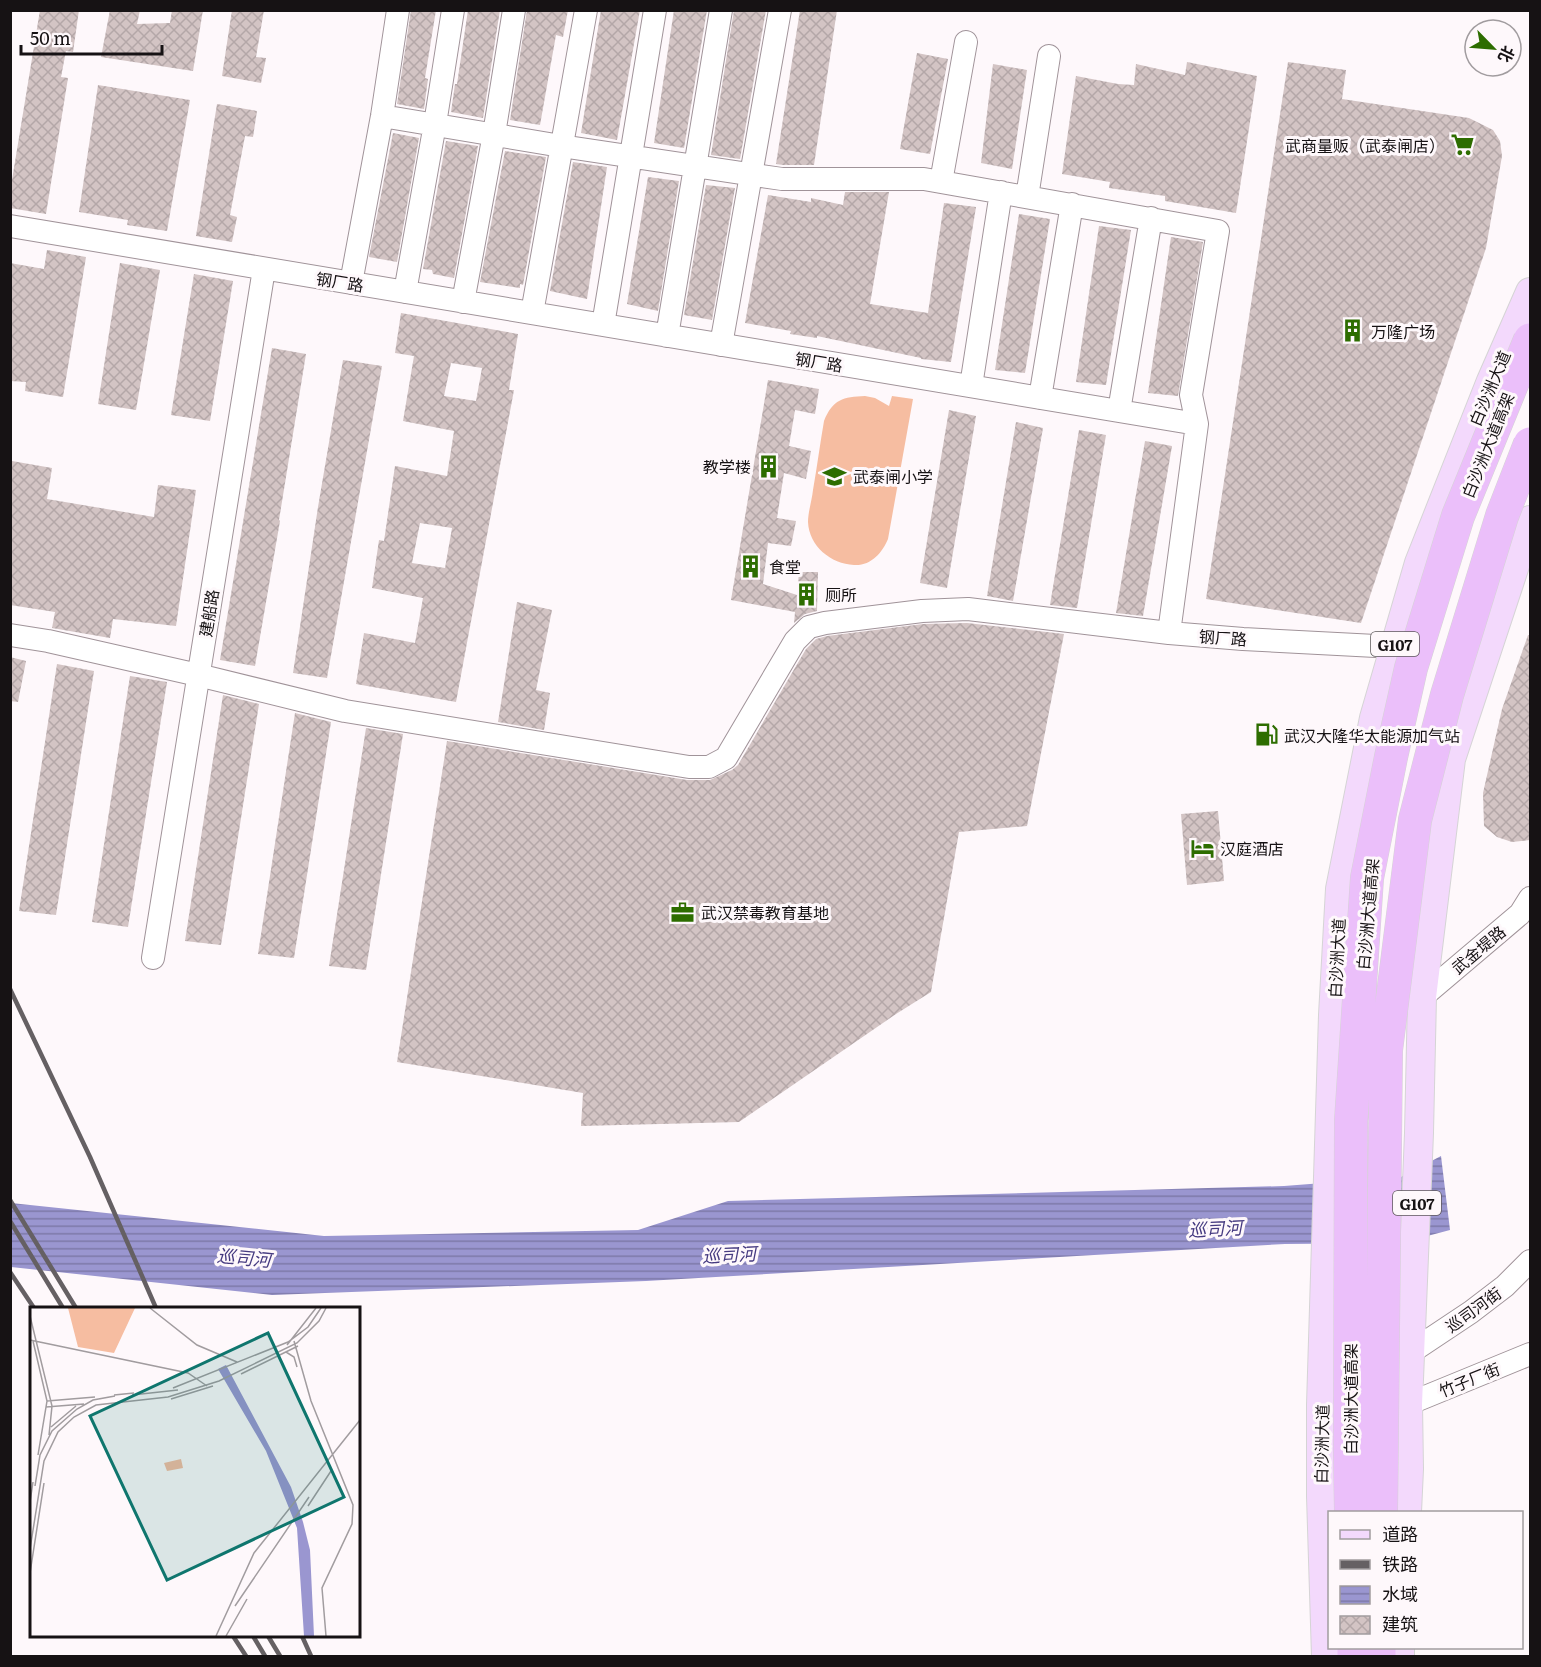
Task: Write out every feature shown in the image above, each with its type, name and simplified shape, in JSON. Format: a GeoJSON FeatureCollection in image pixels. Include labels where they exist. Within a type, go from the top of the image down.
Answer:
{"type":"FeatureCollection","features":[{"type":"Feature","properties":{"kind":"highway","name":"白沙洲大道高架"},"geometry":{"type":"LineString","coordinates":[[1351,1511],[1351,1121],[1367,878],[1411,668],[1458,516],[1530,340]]}},
{"type":"Feature","properties":{"kind":"highway","name":"白沙洲大道高架"},"geometry":{"type":"LineString","coordinates":[[1381,1511],[1386,1050],[1415,820],[1447,695],[1474,605],[1502,516],[1530,444]]}},
{"type":"Feature","properties":{"kind":"main road","name":"白沙洲大道"},"geometry":{"type":"LineString","coordinates":[[1326,1656],[1321,1496],[1323,1351],[1333,1015],[1340,889],[1374,718],[1419,564],[1491,381],[1530,292]]}},
{"type":"Feature","properties":{"kind":"main road","name":"G107"},"geometry":{"type":"LineString","coordinates":[[1407,1511],[1408,1404],[1422,997],[1451,759],[1530,520]]}},
{"type":"Feature","properties":{"kind":"main road"},"geometry":{"type":"LineString","coordinates":[[1308,1656],[1310,1390],[1323,1351]]}},
{"type":"Feature","properties":{"kind":"street"},"geometry":{"type":"LineString","coordinates":[[351,283],[382,116],[398,10]]}},
{"type":"Feature","properties":{"kind":"street"},"geometry":{"type":"LineString","coordinates":[[405,292],[453,10]]}},
{"type":"Feature","properties":{"kind":"street"},"geometry":{"type":"LineString","coordinates":[[463,302],[514,10]]}},
{"type":"Feature","properties":{"kind":"street"},"geometry":{"type":"LineString","coordinates":[[532,313],[586,10]]}},
{"type":"Feature","properties":{"kind":"street"},"geometry":{"type":"LineString","coordinates":[[603,325],[655,10]]}},
{"type":"Feature","properties":{"kind":"street"},"geometry":{"type":"LineString","coordinates":[[667,336],[722,10]]}},
{"type":"Feature","properties":{"kind":"street"},"geometry":{"type":"LineString","coordinates":[[721,345],[780,10]]}},
{"type":"Feature","properties":{"kind":"street"},"geometry":{"type":"LineString","coordinates":[[941,182],[966,42]]}},
{"type":"Feature","properties":{"kind":"street"},"geometry":{"type":"LineString","coordinates":[[1027,196],[1048,56]]}},
{"type":"Feature","properties":{"kind":"street"},"geometry":{"type":"LineString","coordinates":[[382,116],[782,179],[924,179],[1218,231],[1191,395],[1197,424],[1168,633]]}},
{"type":"Feature","properties":{"kind":"street"},"geometry":{"type":"LineString","coordinates":[[971,386],[1001,192]]}},
{"type":"Feature","properties":{"kind":"street"},"geometry":{"type":"LineString","coordinates":[[1040,398],[1072,204]]}},
{"type":"Feature","properties":{"kind":"street"},"geometry":{"type":"LineString","coordinates":[[1119,411],[1151,218]]}},
{"type":"Feature","properties":{"kind":"street","name":"钢厂路"},"geometry":{"type":"LineString","coordinates":[[10,226],[1197,424]]}},
{"type":"Feature","properties":{"kind":"street","name":"建船路"},"geometry":{"type":"LineString","coordinates":[[153,958],[264,269]]}},
{"type":"Feature","properties":{"kind":"street","name":"钢厂路"},"geometry":{"type":"LineString","coordinates":[[198,675],[345,711],[688,767],[709,767],[726,758],[795,641],[809,627],[825,623],[913,612],[968,609],[1168,633],[1395,646]]}},
{"type":"Feature","properties":{"kind":"street"},"geometry":{"type":"LineString","coordinates":[[10,635],[48,641],[198,675]]}},
{"type":"Feature","properties":{"kind":"street","name":"武金堤路"},"geometry":{"type":"LineString","coordinates":[[1422,997],[1520,914],[1530,898]]}},
{"type":"Feature","properties":{"kind":"street"},"geometry":{"type":"LineString","coordinates":[[1333,1015],[1422,997]]}},
{"type":"Feature","properties":{"kind":"street","name":"巡司河街"},"geometry":{"type":"LineString","coordinates":[[1411,1343],[1429,1325],[1473,1297],[1511,1266],[1530,1245]]}},
{"type":"Feature","properties":{"kind":"street","name":"巡司河街"},"geometry":{"type":"LineString","coordinates":[[1411,1343],[1471,1312],[1505,1286],[1530,1261]]}},
{"type":"Feature","properties":{"kind":"street","name":"竹子厂街"},"geometry":{"type":"LineString","coordinates":[[1408,1404],[1530,1354]]}},
{"type":"Feature","properties":{"kind":"shaded area"},"geometry":{"type":"Polygon","coordinates":[[[865,396],[875,398],[889,406],[892,396],[913,399],[888,539],[875,558],[860,565],[854,565],[837,561],[817,546],[809,531],[808,518],[827,414],[840,401],[865,396]]]}},
{"type":"Feature","properties":{"kind":"water","name":"巡司河"},"geometry":{"type":"Polygon","coordinates":[[[1441,1156],[1450,1230],[1401,1243],[1285,1244],[646,1281],[272,1295],[11,1267],[11,1203],[324,1236],[638,1230],[728,1201],[1284,1186],[1401,1177],[1441,1156]]]}},
{"type":"Feature","properties":{"kind":"building"},"geometry":{"type":"Polygon","coordinates":[[[40,10],[79,10],[73,52],[66,51],[61,77],[68,78],[46,214],[10,208],[10,192],[40,10]]]}},
{"type":"Feature","properties":{"kind":"building"},"geometry":{"type":"Polygon","coordinates":[[[110,10],[140,10],[137,24],[170,23],[172,10],[203,10],[193,71],[101,57],[110,10]]]}},
{"type":"Feature","properties":{"kind":"building"},"geometry":{"type":"Polygon","coordinates":[[[232,10],[264,10],[256,57],[266,58],[261,83],[222,76],[232,10]]]}},
{"type":"Feature","properties":{"kind":"building"},"geometry":{"type":"Polygon","coordinates":[[[411,10],[436,10],[425,78],[428,79],[424,109],[397,104],[411,10]]]}},
{"type":"Feature","properties":{"kind":"building"},"geometry":{"type":"Polygon","coordinates":[[[468,10],[500,10],[483,118],[451,112],[468,10]]]}},
{"type":"Feature","properties":{"kind":"building"},"geometry":{"type":"Polygon","coordinates":[[[527,10],[568,10],[563,37],[556,35],[540,125],[510,120],[527,10]]]}},
{"type":"Feature","properties":{"kind":"building"},"geometry":{"type":"Polygon","coordinates":[[[601,10],[640,10],[617,140],[581,133],[601,10]]]}},
{"type":"Feature","properties":{"kind":"building"},"geometry":{"type":"Polygon","coordinates":[[[674,10],[707,10],[684,148],[654,143],[674,10]]]}},
{"type":"Feature","properties":{"kind":"building"},"geometry":{"type":"Polygon","coordinates":[[[734,10],[766,10],[740,159],[711,155],[734,10]]]}},
{"type":"Feature","properties":{"kind":"building"},"geometry":{"type":"Polygon","coordinates":[[[800,10],[837,10],[814,165],[783,165],[776,164],[800,10]]]}},
{"type":"Feature","properties":{"kind":"building"},"geometry":{"type":"Polygon","coordinates":[[[917,53],[948,59],[930,154],[900,149],[917,53]]]}},
{"type":"Feature","properties":{"kind":"building"},"geometry":{"type":"Polygon","coordinates":[[[1187,62],[1257,76],[1236,213],[1165,201],[1165,196],[1109,188],[1110,182],[1062,174],[1076,76],[1134,85],[1136,64],[1185,75],[1187,62]]]}},
{"type":"Feature","properties":{"kind":"building","name":"万隆广场"},"geometry":{"type":"Polygon","coordinates":[[[1288,62],[1346,70],[1342,99],[1469,118],[1493,130],[1500,141],[1502,156],[1486,248],[1361,623],[1206,599],[1288,62]]]}},
{"type":"Feature","properties":{"kind":"building"},"geometry":{"type":"Polygon","coordinates":[[[993,64],[1027,70],[1012,169],[981,163],[993,64]]]}},
{"type":"Feature","properties":{"kind":"building"},"geometry":{"type":"Polygon","coordinates":[[[98,85],[190,100],[167,231],[127,225],[128,220],[79,212],[98,85]]]}},
{"type":"Feature","properties":{"kind":"building"},"geometry":{"type":"Polygon","coordinates":[[[217,104],[257,111],[253,137],[245,136],[230,215],[237,217],[232,242],[196,236],[217,104]]]}},
{"type":"Feature","properties":{"kind":"building"},"geometry":{"type":"Polygon","coordinates":[[[393,133],[419,138],[397,262],[369,257],[393,133]]]}},
{"type":"Feature","properties":{"kind":"building"},"geometry":{"type":"Polygon","coordinates":[[[446,141],[478,146],[454,278],[433,274],[432,270],[423,269],[446,141]]]}},
{"type":"Feature","properties":{"kind":"building"},"geometry":{"type":"Polygon","coordinates":[[[505,151],[546,157],[523,285],[520,284],[520,288],[480,282],[505,151]]]}},
{"type":"Feature","properties":{"kind":"building"},"geometry":{"type":"Polygon","coordinates":[[[573,162],[607,167],[587,299],[550,291],[573,162]]]}},
{"type":"Feature","properties":{"kind":"building"},"geometry":{"type":"Polygon","coordinates":[[[648,177],[679,181],[658,311],[627,304],[648,177]]]}},
{"type":"Feature","properties":{"kind":"building"},"geometry":{"type":"Polygon","coordinates":[[[706,185],[735,188],[712,320],[684,315],[706,185]]]}},
{"type":"Feature","properties":{"kind":"building"},"geometry":{"type":"Polygon","coordinates":[[[845,192],[889,192],[870,304],[928,313],[944,203],[976,207],[951,362],[921,359],[745,323],[768,195],[811,202],[811,198],[843,205],[845,192]]]}},
{"type":"Feature","properties":{"kind":"building"},"geometry":{"type":"Polygon","coordinates":[[[1019,214],[1050,219],[1025,373],[995,370],[1019,214]]]}},
{"type":"Feature","properties":{"kind":"building"},"geometry":{"type":"Polygon","coordinates":[[[1099,226],[1131,230],[1106,385],[1076,382],[1099,226]]]}},
{"type":"Feature","properties":{"kind":"building"},"geometry":{"type":"Polygon","coordinates":[[[1171,237],[1203,242],[1178,396],[1148,393],[1171,237]]]}},
{"type":"Feature","properties":{"kind":"building"},"geometry":{"type":"Polygon","coordinates":[[[47,250],[86,257],[63,397],[25,391],[26,382],[10,381],[10,263],[44,269],[47,250]]]}},
{"type":"Feature","properties":{"kind":"building"},"geometry":{"type":"Polygon","coordinates":[[[120,263],[160,270],[136,410],[98,404],[120,263]]]}},
{"type":"Feature","properties":{"kind":"building"},"geometry":{"type":"Polygon","coordinates":[[[194,274],[233,281],[210,421],[171,415],[194,274]]]}},
{"type":"Feature","properties":{"kind":"building"},"geometry":{"type":"Polygon","coordinates":[[[401,313],[518,334],[509,390],[514,390],[456,702],[356,684],[364,633],[415,643],[423,598],[372,588],[379,540],[384,541],[395,466],[447,476],[454,431],[403,421],[414,356],[395,353],[401,313]],[[451,363],[444,396],[476,401],[482,368],[451,363]],[[420,523],[412,563],[445,568],[452,528],[420,523]]]}},
{"type":"Feature","properties":{"kind":"building"},"geometry":{"type":"Polygon","coordinates":[[[272,348],[306,354],[255,666],[220,660],[272,348]]]}},
{"type":"Feature","properties":{"kind":"building"},"geometry":{"type":"Polygon","coordinates":[[[343,360],[382,366],[327,678],[293,673],[343,360]]]}},
{"type":"Feature","properties":{"kind":"building","name":"教学楼"},"geometry":{"type":"Polygon","coordinates":[[[768,380],[819,389],[815,414],[795,410],[789,446],[811,451],[806,479],[784,473],[777,518],[796,521],[791,546],[768,543],[763,584],[797,595],[799,572],[818,572],[817,611],[805,614],[794,623],[795,612],[731,600],[768,380]]]}},
{"type":"Feature","properties":{"kind":"building"},"geometry":{"type":"Polygon","coordinates":[[[949,410],[976,416],[947,588],[920,583],[949,410]]]}},
{"type":"Feature","properties":{"kind":"building"},"geometry":{"type":"Polygon","coordinates":[[[1016,422],[1043,428],[1013,601],[987,596],[1016,422]]]}},
{"type":"Feature","properties":{"kind":"building"},"geometry":{"type":"Polygon","coordinates":[[[1079,430],[1106,435],[1077,608],[1050,605],[1079,430]]]}},
{"type":"Feature","properties":{"kind":"building"},"geometry":{"type":"Polygon","coordinates":[[[1145,441],[1172,446],[1143,616],[1116,613],[1145,441]]]}},
{"type":"Feature","properties":{"kind":"building"},"geometry":{"type":"Polygon","coordinates":[[[12,461],[52,468],[47,499],[154,517],[158,485],[196,490],[176,626],[113,619],[110,638],[52,628],[55,612],[10,605],[10,473],[12,461]]]}},
{"type":"Feature","properties":{"kind":"building"},"geometry":{"type":"Polygon","coordinates":[[[517,602],[552,610],[536,690],[550,693],[544,730],[498,722],[517,602]]]}},
{"type":"Feature","properties":{"kind":"building","name":"武汉禁毒教育基地"},"geometry":{"type":"Polygon","coordinates":[[[967,623],[1064,634],[1027,826],[959,832],[931,992],[739,1122],[581,1126],[583,1093],[397,1062],[447,741],[687,780],[710,780],[738,765],[806,649],[816,639],[923,624],[967,623]]]}},
{"type":"Feature","properties":{"kind":"building"},"geometry":{"type":"Polygon","coordinates":[[[1528,635],[1530,635],[1530,840],[1512,842],[1497,837],[1484,826],[1483,793],[1502,709],[1528,635]]]}},
{"type":"Feature","properties":{"kind":"building"},"geometry":{"type":"Polygon","coordinates":[[[10,657],[26,661],[18,702],[10,701],[10,657]]]}},
{"type":"Feature","properties":{"kind":"building"},"geometry":{"type":"Polygon","coordinates":[[[57,664],[94,671],[56,915],[19,911],[57,664]]]}},
{"type":"Feature","properties":{"kind":"building"},"geometry":{"type":"Polygon","coordinates":[[[130,676],[167,682],[128,927],[92,922],[130,676]]]}},
{"type":"Feature","properties":{"kind":"building"},"geometry":{"type":"Polygon","coordinates":[[[223,695],[259,704],[221,945],[185,941],[223,695]]]}},
{"type":"Feature","properties":{"kind":"building"},"geometry":{"type":"Polygon","coordinates":[[[295,713],[331,722],[294,958],[258,954],[295,713]]]}},
{"type":"Feature","properties":{"kind":"building"},"geometry":{"type":"Polygon","coordinates":[[[366,728],[403,734],[366,970],[329,966],[366,728]]]}},
{"type":"Feature","properties":{"kind":"building","name":"汉庭酒店"},"geometry":{"type":"Polygon","coordinates":[[[1218,811],[1224,881],[1187,885],[1181,814],[1218,811]]]}},
{"type":"Feature","properties":{"kind":"railway"},"geometry":{"type":"LineString","coordinates":[[10,989],[90,1157],[156,1307]]}},
{"type":"Feature","properties":{"kind":"railway"},"geometry":{"type":"LineString","coordinates":[[10,1200],[75,1307]]}},
{"type":"Feature","properties":{"kind":"railway"},"geometry":{"type":"LineString","coordinates":[[10,1221],[62,1307]]}},
{"type":"Feature","properties":{"kind":"railway"},"geometry":{"type":"LineString","coordinates":[[10,1272],[33,1307]]}},
{"type":"Feature","properties":{"kind":"railway"},"geometry":{"type":"LineString","coordinates":[[234,1637],[246,1656]]}},
{"type":"Feature","properties":{"kind":"railway"},"geometry":{"type":"LineString","coordinates":[[254,1637],[265,1656]]}},
{"type":"Feature","properties":{"kind":"railway"},"geometry":{"type":"LineString","coordinates":[[269,1637],[280,1656]]}},
{"type":"Feature","properties":{"kind":"railway"},"geometry":{"type":"LineString","coordinates":[[302,1637],[311,1656]]}},
{"type":"Feature","properties":{"kind":"place","name":"武商量贩（武泰闸店）"},"geometry":{"type":"Point","coordinates":[1463,145]}},
{"type":"Feature","properties":{"kind":"place","name":"万隆广场"},"geometry":{"type":"Point","coordinates":[1353,331]}},
{"type":"Feature","properties":{"kind":"place","name":"教学楼"},"geometry":{"type":"Point","coordinates":[769,466]}},
{"type":"Feature","properties":{"kind":"place","name":"武泰闸小学"},"geometry":{"type":"Point","coordinates":[835,476]}},
{"type":"Feature","properties":{"kind":"place","name":"食堂"},"geometry":{"type":"Point","coordinates":[751,566]}},
{"type":"Feature","properties":{"kind":"place","name":"厕所"},"geometry":{"type":"Point","coordinates":[807,594]}},
{"type":"Feature","properties":{"kind":"place","name":"武汉大隆华太能源加气站"},"geometry":{"type":"Point","coordinates":[1266,735]}},
{"type":"Feature","properties":{"kind":"place","name":"汉庭酒店"},"geometry":{"type":"Point","coordinates":[1202,848]}},
{"type":"Feature","properties":{"kind":"place","name":"武汉禁毒教育基地"},"geometry":{"type":"Point","coordinates":[683,912]}}]}
